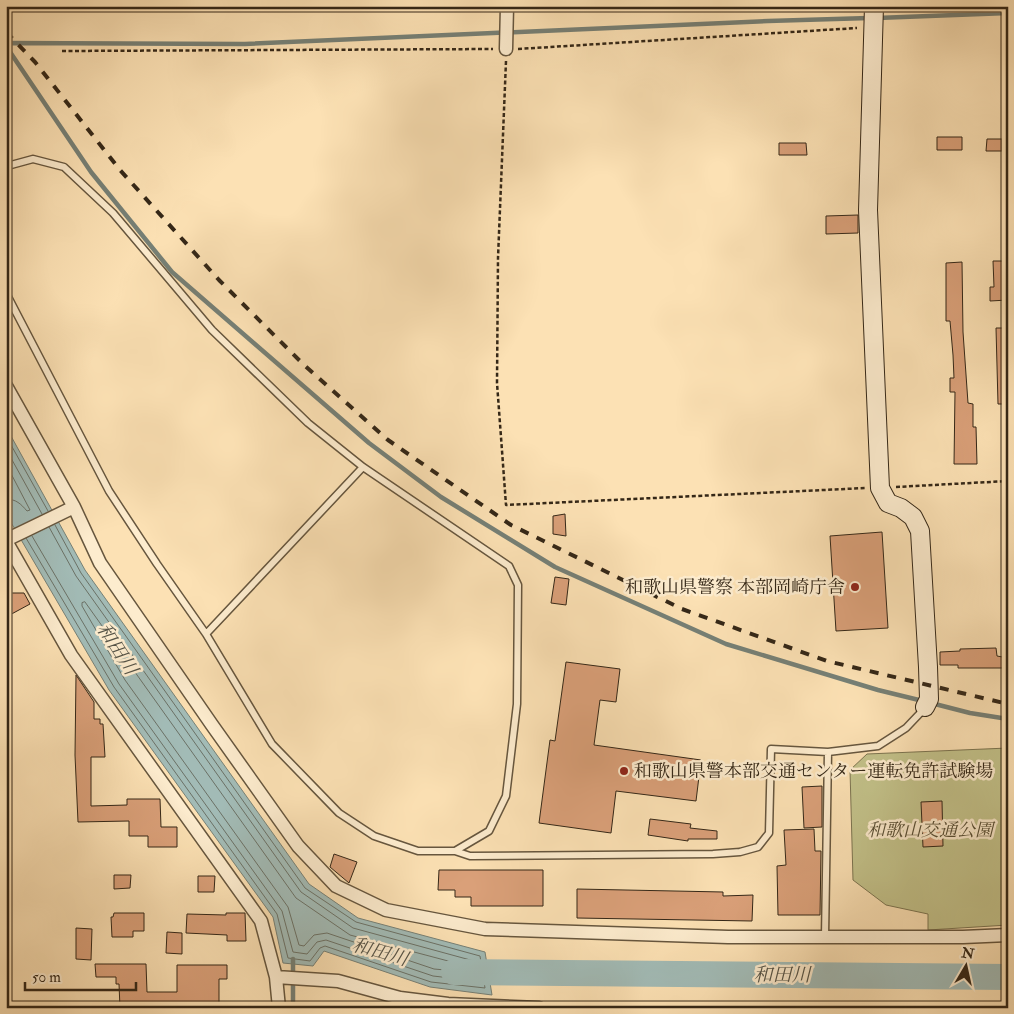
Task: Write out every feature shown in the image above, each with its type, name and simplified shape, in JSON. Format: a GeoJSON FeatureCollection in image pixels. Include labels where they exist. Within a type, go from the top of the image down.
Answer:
{"type":"FeatureCollection","features":[{"type":"Feature","properties":{"kind":"street"},"geometry":{"type":"LineString","coordinates":[[506,50],[508,6]]}},
{"type":"Feature","properties":{"kind":"street"},"geometry":{"type":"LineString","coordinates":[[874,6],[868,210],[880,488],[888,502],[914,517],[920,531],[929,700],[925,707]]}},
{"type":"Feature","properties":{"kind":"street"},"geometry":{"type":"LineString","coordinates":[[6,386],[100,562],[212,726],[298,846],[336,886],[386,910],[485,929],[728,937],[963,937],[1008,935]]}},
{"type":"Feature","properties":{"kind":"street"},"geometry":{"type":"LineString","coordinates":[[71,508],[6,540],[71,655],[261,920],[276,977],[280,1008]]}},
{"type":"Feature","properties":{"kind":"street"},"geometry":{"type":"LineString","coordinates":[[276,977],[338,981],[400,998],[448,1004],[539,1008]]}},
{"type":"Feature","properties":{"kind":"lane"},"geometry":{"type":"LineString","coordinates":[[6,168],[11,164],[33,158],[64,167],[113,213],[212,330],[308,423],[364,467],[509,566],[518,585],[517,704],[506,796],[489,831],[455,851]]}},
{"type":"Feature","properties":{"kind":"lane"},"geometry":{"type":"LineString","coordinates":[[6,293],[109,490],[157,564],[206,634],[272,744],[339,813],[374,836],[418,851],[455,851],[470,856],[713,854],[740,852],[758,847],[769,833],[771,749],[828,752],[878,746],[906,728],[925,707]]}},
{"type":"Feature","properties":{"kind":"lane"},"geometry":{"type":"LineString","coordinates":[[206,634],[364,467]]}},
{"type":"Feature","properties":{"kind":"lane"},"geometry":{"type":"LineString","coordinates":[[826,937],[828,752]]}},
{"type":"Feature","properties":{"kind":"path"},"geometry":{"type":"LineString","coordinates":[[62,51],[506,50],[874,28]]}},
{"type":"Feature","properties":{"kind":"path"},"geometry":{"type":"LineString","coordinates":[[506,50],[498,258],[497,383],[506,505],[1008,481]]}},
{"type":"Feature","properties":{"kind":"green space","name":"和歌山交通公園"},"geometry":{"type":"Polygon","coordinates":[[[1008,748],[1008,925],[928,930],[928,914],[886,905],[853,880],[850,770],[867,754],[1008,748]]]}},
{"type":"Feature","properties":{"kind":"water"},"geometry":{"type":"Polygon","coordinates":[[[6,427],[85,570],[309,884],[358,918],[485,952],[492,995],[430,987],[324,951],[313,966],[283,963],[273,917],[109,690],[6,514],[6,427]]]}},
{"type":"Feature","properties":{"kind":"building"},"geometry":{"type":"Polygon","coordinates":[[[937,137],[962,137],[962,150],[937,150],[937,137]]]}},
{"type":"Feature","properties":{"kind":"building"},"geometry":{"type":"Polygon","coordinates":[[[987,139],[1002,139],[1002,151],[986,151],[987,139]]]}},
{"type":"Feature","properties":{"kind":"building"},"geometry":{"type":"Polygon","coordinates":[[[779,143],[806,143],[807,155],[779,155],[779,143]]]}},
{"type":"Feature","properties":{"kind":"building"},"geometry":{"type":"Polygon","coordinates":[[[858,215],[858,233],[826,234],[826,216],[858,215]]]}},
{"type":"Feature","properties":{"kind":"building"},"geometry":{"type":"Polygon","coordinates":[[[993,261],[1008,261],[1008,300],[990,301],[990,287],[994,287],[993,261]]]}},
{"type":"Feature","properties":{"kind":"building"},"geometry":{"type":"Polygon","coordinates":[[[962,262],[963,332],[968,403],[973,404],[973,427],[976,427],[977,464],[954,464],[955,392],[950,392],[950,378],[954,378],[950,321],[946,321],[946,263],[962,262]]]}},
{"type":"Feature","properties":{"kind":"building"},"geometry":{"type":"Polygon","coordinates":[[[996,328],[1008,328],[1008,404],[998,404],[996,328]]]}},
{"type":"Feature","properties":{"kind":"building"},"geometry":{"type":"Polygon","coordinates":[[[565,514],[566,536],[553,534],[553,516],[565,514]]]}},
{"type":"Feature","properties":{"kind":"building"},"geometry":{"type":"Polygon","coordinates":[[[882,532],[888,628],[836,631],[830,536],[882,532]]]}},
{"type":"Feature","properties":{"kind":"building"},"geometry":{"type":"Polygon","coordinates":[[[555,577],[569,579],[566,605],[551,603],[555,577]]]}},
{"type":"Feature","properties":{"kind":"building"},"geometry":{"type":"Polygon","coordinates":[[[6,593],[24,593],[30,604],[6,617],[6,593]]]}},
{"type":"Feature","properties":{"kind":"building"},"geometry":{"type":"Polygon","coordinates":[[[996,648],[997,656],[1008,658],[1008,668],[958,668],[958,665],[940,665],[940,652],[960,651],[960,649],[996,648]]]}},
{"type":"Feature","properties":{"kind":"building"},"geometry":{"type":"Polygon","coordinates":[[[566,662],[620,669],[616,702],[600,700],[594,745],[701,760],[696,801],[616,791],[611,833],[539,823],[550,740],[555,741],[566,662]]]}},
{"type":"Feature","properties":{"kind":"building"},"geometry":{"type":"Polygon","coordinates":[[[76,675],[94,702],[94,719],[100,719],[100,724],[103,724],[105,757],[91,757],[91,806],[127,805],[127,799],[160,799],[161,827],[177,827],[177,847],[148,847],[148,836],[129,836],[129,821],[78,822],[75,755],[76,675]]]}},
{"type":"Feature","properties":{"kind":"building"},"geometry":{"type":"Polygon","coordinates":[[[822,786],[822,827],[804,828],[802,787],[822,786]]]}},
{"type":"Feature","properties":{"kind":"building"},"geometry":{"type":"Polygon","coordinates":[[[942,801],[943,846],[923,847],[921,802],[942,801]]]}},
{"type":"Feature","properties":{"kind":"building"},"geometry":{"type":"Polygon","coordinates":[[[650,819],[691,824],[690,828],[717,831],[717,839],[688,839],[688,841],[648,835],[650,819]]]}},
{"type":"Feature","properties":{"kind":"building"},"geometry":{"type":"Polygon","coordinates":[[[814,829],[815,851],[821,851],[820,915],[778,915],[777,866],[786,865],[784,830],[814,829]]]}},
{"type":"Feature","properties":{"kind":"building"},"geometry":{"type":"Polygon","coordinates":[[[334,854],[357,862],[349,883],[330,867],[334,854]]]}},
{"type":"Feature","properties":{"kind":"building"},"geometry":{"type":"Polygon","coordinates":[[[439,870],[543,870],[543,906],[471,906],[471,897],[455,897],[455,890],[438,890],[439,870]]]}},
{"type":"Feature","properties":{"kind":"building"},"geometry":{"type":"Polygon","coordinates":[[[114,875],[131,875],[130,888],[114,889],[114,875]]]}},
{"type":"Feature","properties":{"kind":"building"},"geometry":{"type":"Polygon","coordinates":[[[198,876],[215,876],[214,892],[198,892],[198,876]]]}},
{"type":"Feature","properties":{"kind":"building"},"geometry":{"type":"Polygon","coordinates":[[[577,889],[723,892],[723,896],[753,895],[752,921],[577,918],[577,889]]]}},
{"type":"Feature","properties":{"kind":"building"},"geometry":{"type":"Polygon","coordinates":[[[114,913],[144,913],[144,931],[133,931],[133,937],[112,937],[111,917],[113,917],[114,913]]]}},
{"type":"Feature","properties":{"kind":"building"},"geometry":{"type":"Polygon","coordinates":[[[226,913],[245,913],[246,941],[227,941],[227,935],[186,933],[187,914],[226,915],[226,913]]]}},
{"type":"Feature","properties":{"kind":"building"},"geometry":{"type":"Polygon","coordinates":[[[76,928],[92,929],[91,960],[76,959],[76,928]]]}},
{"type":"Feature","properties":{"kind":"building"},"geometry":{"type":"Polygon","coordinates":[[[167,932],[182,933],[182,954],[166,953],[167,932]]]}},
{"type":"Feature","properties":{"kind":"building"},"geometry":{"type":"Polygon","coordinates":[[[95,964],[146,964],[147,992],[177,992],[177,965],[227,965],[227,979],[219,979],[219,1008],[120,1008],[119,984],[116,984],[116,977],[96,977],[95,964]]]}},
{"type":"Feature","properties":{"kind":"waterway"},"geometry":{"type":"LineString","coordinates":[[877,18],[1008,13]]}},
{"type":"Feature","properties":{"kind":"waterway"},"geometry":{"type":"LineString","coordinates":[[6,43],[245,44],[869,18]]}},
{"type":"Feature","properties":{"kind":"waterway"},"geometry":{"type":"LineString","coordinates":[[6,46],[91,172],[172,272],[369,443],[441,497],[555,567],[726,644],[878,690],[923,701]]}},
{"type":"Feature","properties":{"kind":"waterway"},"geometry":{"type":"LineString","coordinates":[[931,703],[970,713],[1008,719]]}},
{"type":"Feature","properties":{"kind":"waterway"},"geometry":{"type":"LineString","coordinates":[[293,959],[293,1008]]}},
{"type":"Feature","properties":{"kind":"waterway","name":"和田川"},"geometry":{"type":"LineString","coordinates":[[454,972],[1008,977]]}},
{"type":"Feature","properties":{"kind":"railway"},"geometry":{"type":"LineString","coordinates":[[6,32],[35,62],[120,170],[219,280],[303,364],[388,440],[511,525],[682,609],[827,661],[1008,704]]}},
{"type":"Feature","properties":{"kind":"place","name":"和歌山県警察 本部岡崎庁舎"},"geometry":{"type":"Point","coordinates":[855,587]}},
{"type":"Feature","properties":{"kind":"place","name":"和歌山県警本部交通センター運転免許試験場"},"geometry":{"type":"Point","coordinates":[624,771]}}]}
